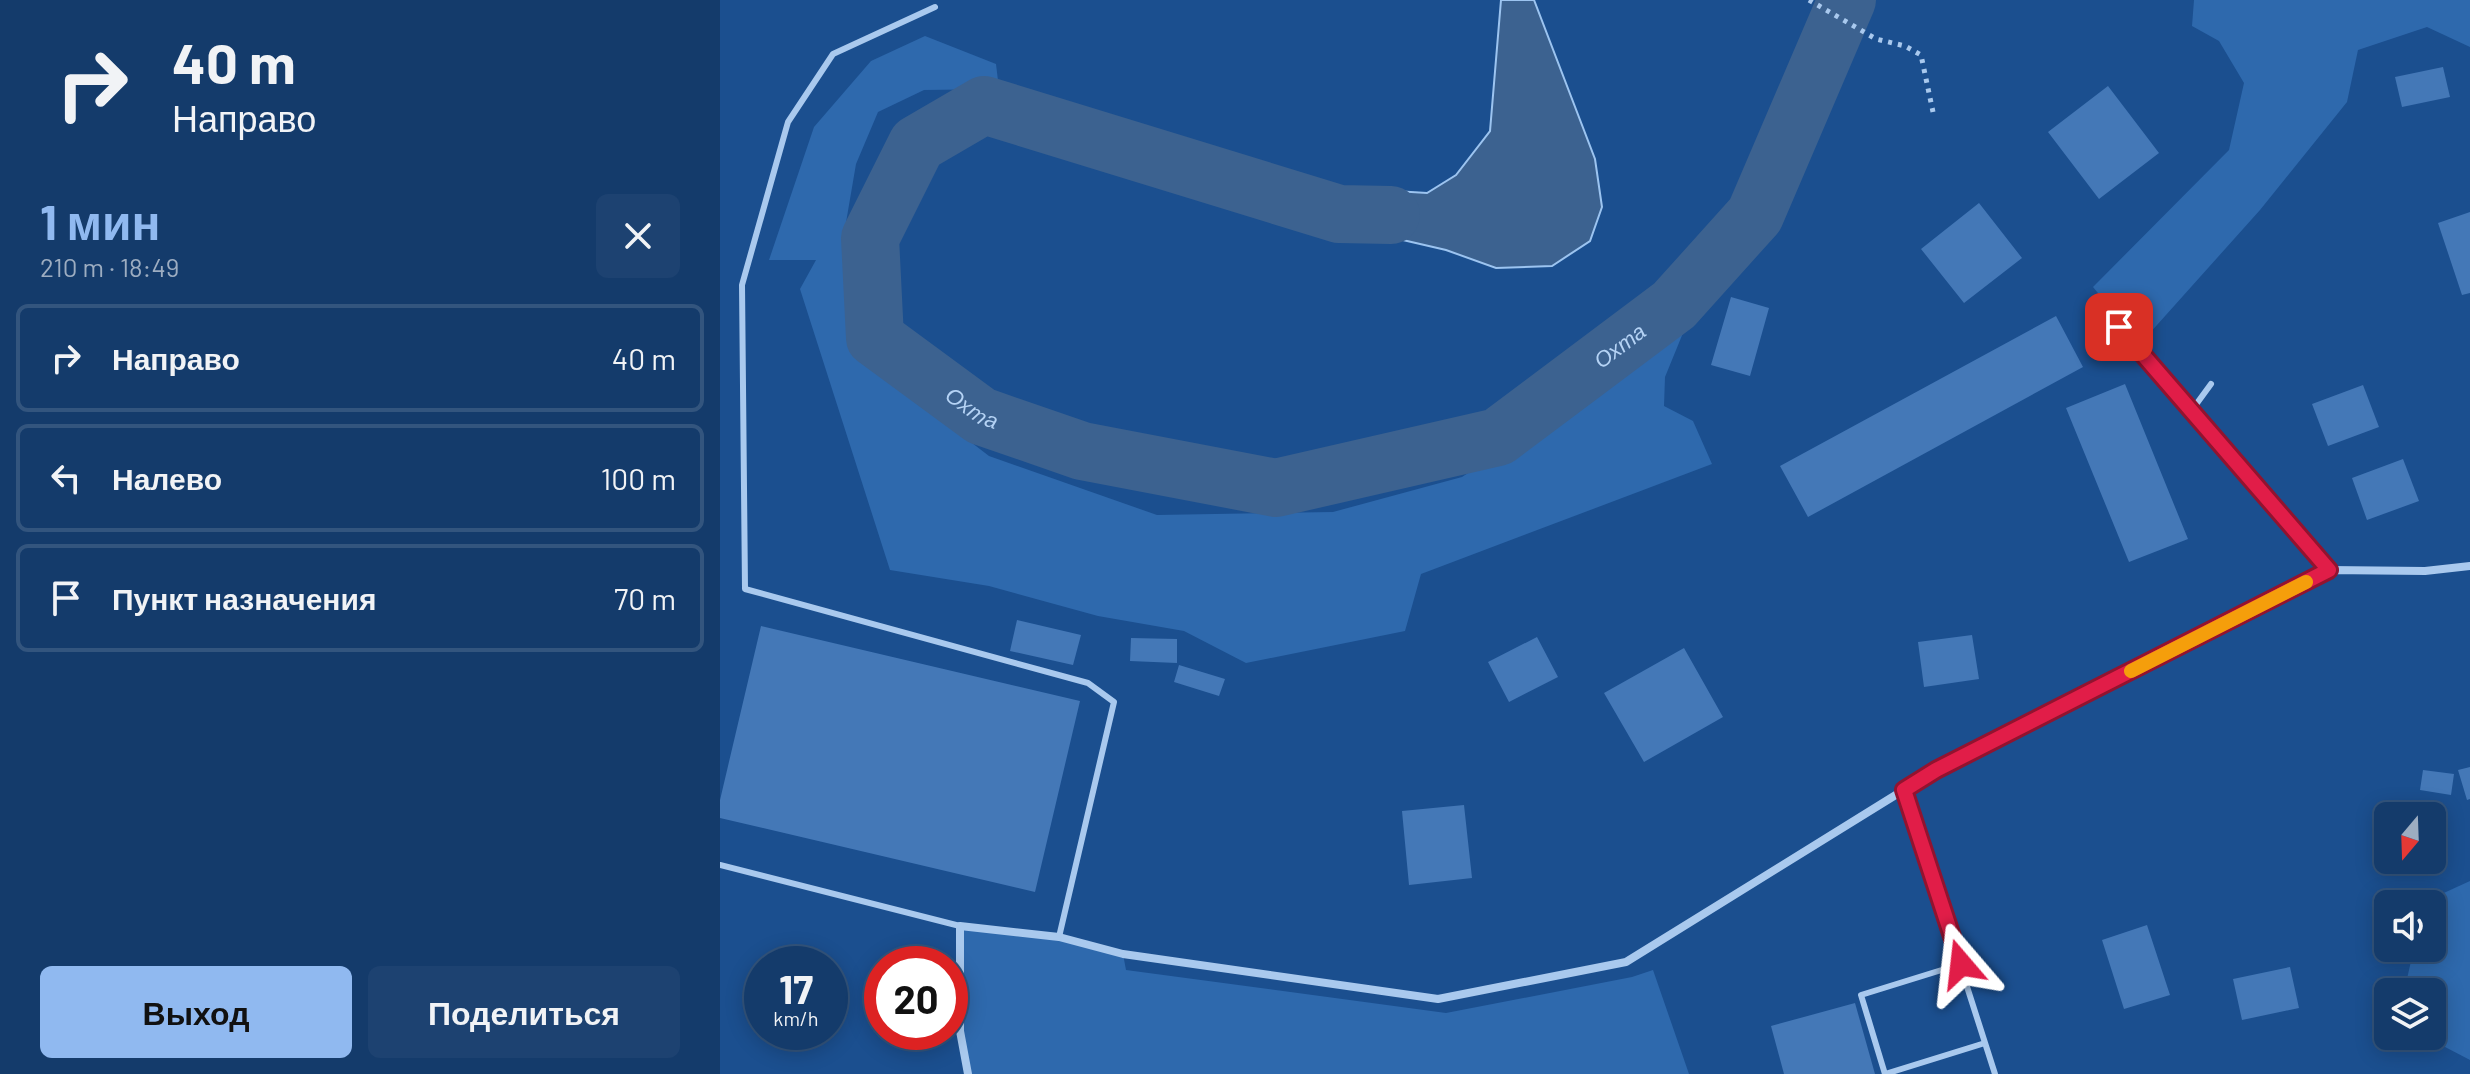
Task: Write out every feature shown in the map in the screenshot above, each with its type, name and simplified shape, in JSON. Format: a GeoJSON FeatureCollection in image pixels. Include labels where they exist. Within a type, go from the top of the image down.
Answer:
{"type":"FeatureCollection","features":[{"type":"Feature","properties":{"kind":"street"},"geometry":{"type":"LineString","coordinates":[[968,1074],[960,1031],[960,926],[1059,937],[1123,954],[1438,999],[1626,962],[1936,770],[2329,570],[2425,571],[2470,566]]}},
{"type":"Feature","properties":{"kind":"lane"},"geometry":{"type":"LineString","coordinates":[[935,7],[833,54],[788,122],[742,285],[745,589],[1088,683],[1114,702],[1059,937]]}},
{"type":"Feature","properties":{"kind":"lane"},"geometry":{"type":"LineString","coordinates":[[2100,306],[2329,570]]}},
{"type":"Feature","properties":{"kind":"lane"},"geometry":{"type":"LineString","coordinates":[[2192,410],[2211,384]]}},
{"type":"Feature","properties":{"kind":"lane"},"geometry":{"type":"LineString","coordinates":[[1904,790],[1995,1074]]}},
{"type":"Feature","properties":{"kind":"lane"},"geometry":{"type":"LineString","coordinates":[[720,865],[960,926]]}},
{"type":"Feature","properties":{"kind":"lane"},"geometry":{"type":"LineString","coordinates":[[1961,964],[1861,995],[1885,1074],[1985,1043]]}},
{"type":"Feature","properties":{"kind":"path"},"geometry":{"type":"LineString","coordinates":[[1809,0],[1876,39],[1905,46],[1921,55],[1933,112]]}},
{"type":"Feature","properties":{"kind":"shaded area"},"geometry":{"type":"Polygon","coordinates":[[[1501,0],[1534,0],[1595,159],[1602,207],[1590,241],[1552,266],[1496,268],[1446,250],[1312,219],[1315,186],[1427,193],[1456,175],[1490,131],[1501,0]]]}},
{"type":"Feature","properties":{"kind":"shaded area"},"geometry":{"type":"Polygon","coordinates":[[[2194,0],[2470,0],[2470,47],[2427,27],[2358,50],[2347,102],[2260,210],[2140,344],[2093,287],[2229,150],[2244,83],[2219,41],[2192,26],[2194,0]]]}},
{"type":"Feature","properties":{"kind":"shaded area"},"geometry":{"type":"Polygon","coordinates":[[[925,36],[996,64],[999,89],[924,90],[878,112],[856,164],[843,240],[862,271],[869,364],[989,456],[1157,515],[1333,512],[1462,477],[1683,333],[1665,377],[1664,406],[1693,421],[1712,464],[1421,574],[1405,631],[1246,663],[1184,631],[1098,616],[989,586],[890,570],[800,289],[816,260],[769,260],[814,127],[871,61],[925,36]]]}},
{"type":"Feature","properties":{"kind":"shaded area"},"geometry":{"type":"Polygon","coordinates":[[[2470,881],[2470,1060],[2446,1047],[2446,978],[2407,978],[2411,962],[2446,962],[2446,892],[2470,881]]]}},
{"type":"Feature","properties":{"kind":"shaded area"},"geometry":{"type":"Polygon","coordinates":[[[960,926],[1059,937],[1123,954],[1126,970],[1446,1013],[1632,977],[1653,970],[1689,1074],[968,1074],[964,1050],[968,1050],[968,946],[960,946],[960,926]]]}},
{"type":"Feature","properties":{"kind":"building"},"geometry":{"type":"Polygon","coordinates":[[[2443,67],[2450,97],[2402,107],[2395,77],[2443,67]]]}},
{"type":"Feature","properties":{"kind":"building"},"geometry":{"type":"Polygon","coordinates":[[[2108,86],[2159,153],[2099,199],[2048,132],[2108,86]]]}},
{"type":"Feature","properties":{"kind":"building"},"geometry":{"type":"Polygon","coordinates":[[[1979,203],[2022,258],[1964,303],[1921,249],[1979,203]]]}},
{"type":"Feature","properties":{"kind":"building"},"geometry":{"type":"Polygon","coordinates":[[[2470,212],[2470,293],[2462,295],[2438,223],[2470,212]]]}},
{"type":"Feature","properties":{"kind":"building"},"geometry":{"type":"Polygon","coordinates":[[[1731,297],[1769,308],[1750,376],[1711,365],[1731,297]]]}},
{"type":"Feature","properties":{"kind":"building"},"geometry":{"type":"Polygon","coordinates":[[[2056,316],[2083,367],[1808,517],[1780,466],[2056,316]]]}},
{"type":"Feature","properties":{"kind":"building"},"geometry":{"type":"Polygon","coordinates":[[[2125,384],[2188,539],[2129,562],[2066,408],[2125,384]]]}},
{"type":"Feature","properties":{"kind":"building"},"geometry":{"type":"Polygon","coordinates":[[[2363,385],[2379,427],[2328,446],[2312,404],[2363,385]]]}},
{"type":"Feature","properties":{"kind":"building"},"geometry":{"type":"Polygon","coordinates":[[[2403,459],[2419,501],[2367,520],[2352,478],[2403,459]]]}},
{"type":"Feature","properties":{"kind":"building"},"geometry":{"type":"Polygon","coordinates":[[[1017,620],[1081,635],[1073,665],[1010,651],[1017,620]]]}},
{"type":"Feature","properties":{"kind":"building"},"geometry":{"type":"Polygon","coordinates":[[[761,626],[1080,701],[1035,892],[720,818],[720,800],[761,626]]]}},
{"type":"Feature","properties":{"kind":"building"},"geometry":{"type":"Polygon","coordinates":[[[1972,635],[1979,679],[1924,687],[1918,642],[1972,635]]]}},
{"type":"Feature","properties":{"kind":"building"},"geometry":{"type":"Polygon","coordinates":[[[1537,637],[1558,677],[1509,702],[1488,662],[1537,637]]]}},
{"type":"Feature","properties":{"kind":"building"},"geometry":{"type":"Polygon","coordinates":[[[1131,638],[1177,639],[1177,663],[1130,661],[1131,638]]]}},
{"type":"Feature","properties":{"kind":"building"},"geometry":{"type":"Polygon","coordinates":[[[1684,648],[1723,717],[1644,762],[1604,693],[1684,648]]]}},
{"type":"Feature","properties":{"kind":"building"},"geometry":{"type":"Polygon","coordinates":[[[1179,665],[1225,679],[1219,696],[1174,682],[1179,665]]]}},
{"type":"Feature","properties":{"kind":"building"},"geometry":{"type":"Polygon","coordinates":[[[2470,767],[2470,799],[2467,800],[2458,770],[2470,767]]]}},
{"type":"Feature","properties":{"kind":"building"},"geometry":{"type":"Polygon","coordinates":[[[2423,770],[2454,774],[2451,795],[2420,790],[2423,770]]]}},
{"type":"Feature","properties":{"kind":"building"},"geometry":{"type":"Polygon","coordinates":[[[1464,805],[1472,878],[1409,885],[1402,811],[1464,805]]]}},
{"type":"Feature","properties":{"kind":"building"},"geometry":{"type":"Polygon","coordinates":[[[2147,925],[2170,995],[2124,1009],[2102,940],[2147,925]]]}},
{"type":"Feature","properties":{"kind":"building"},"geometry":{"type":"Polygon","coordinates":[[[2290,967],[2299,1008],[2242,1020],[2233,979],[2290,967]]]}},
{"type":"Feature","properties":{"kind":"building"},"geometry":{"type":"Polygon","coordinates":[[[1855,1003],[1875,1074],[1784,1074],[1771,1026],[1855,1003]]]}},
{"type":"Feature","properties":{"kind":"waterway","name":"Охта"},"geometry":{"type":"LineString","coordinates":[[1391,215],[1339,214],[984,105],[917,144],[870,238],[875,338],[981,416],[1082,451],[1276,488],[1498,437],[1674,305],[1755,215],[1847,0]]}},
{"type":"Feature","properties":{"kind":"slow traffic"},"geometry":{"type":"LineString","coordinates":[[2131,671],[2306,582]]}},
{"type":"Feature","properties":{"kind":"route"},"geometry":{"type":"LineString","coordinates":[[1961,964],[1904,790],[1936,770],[2329,570],[2119,327]]}}]}
